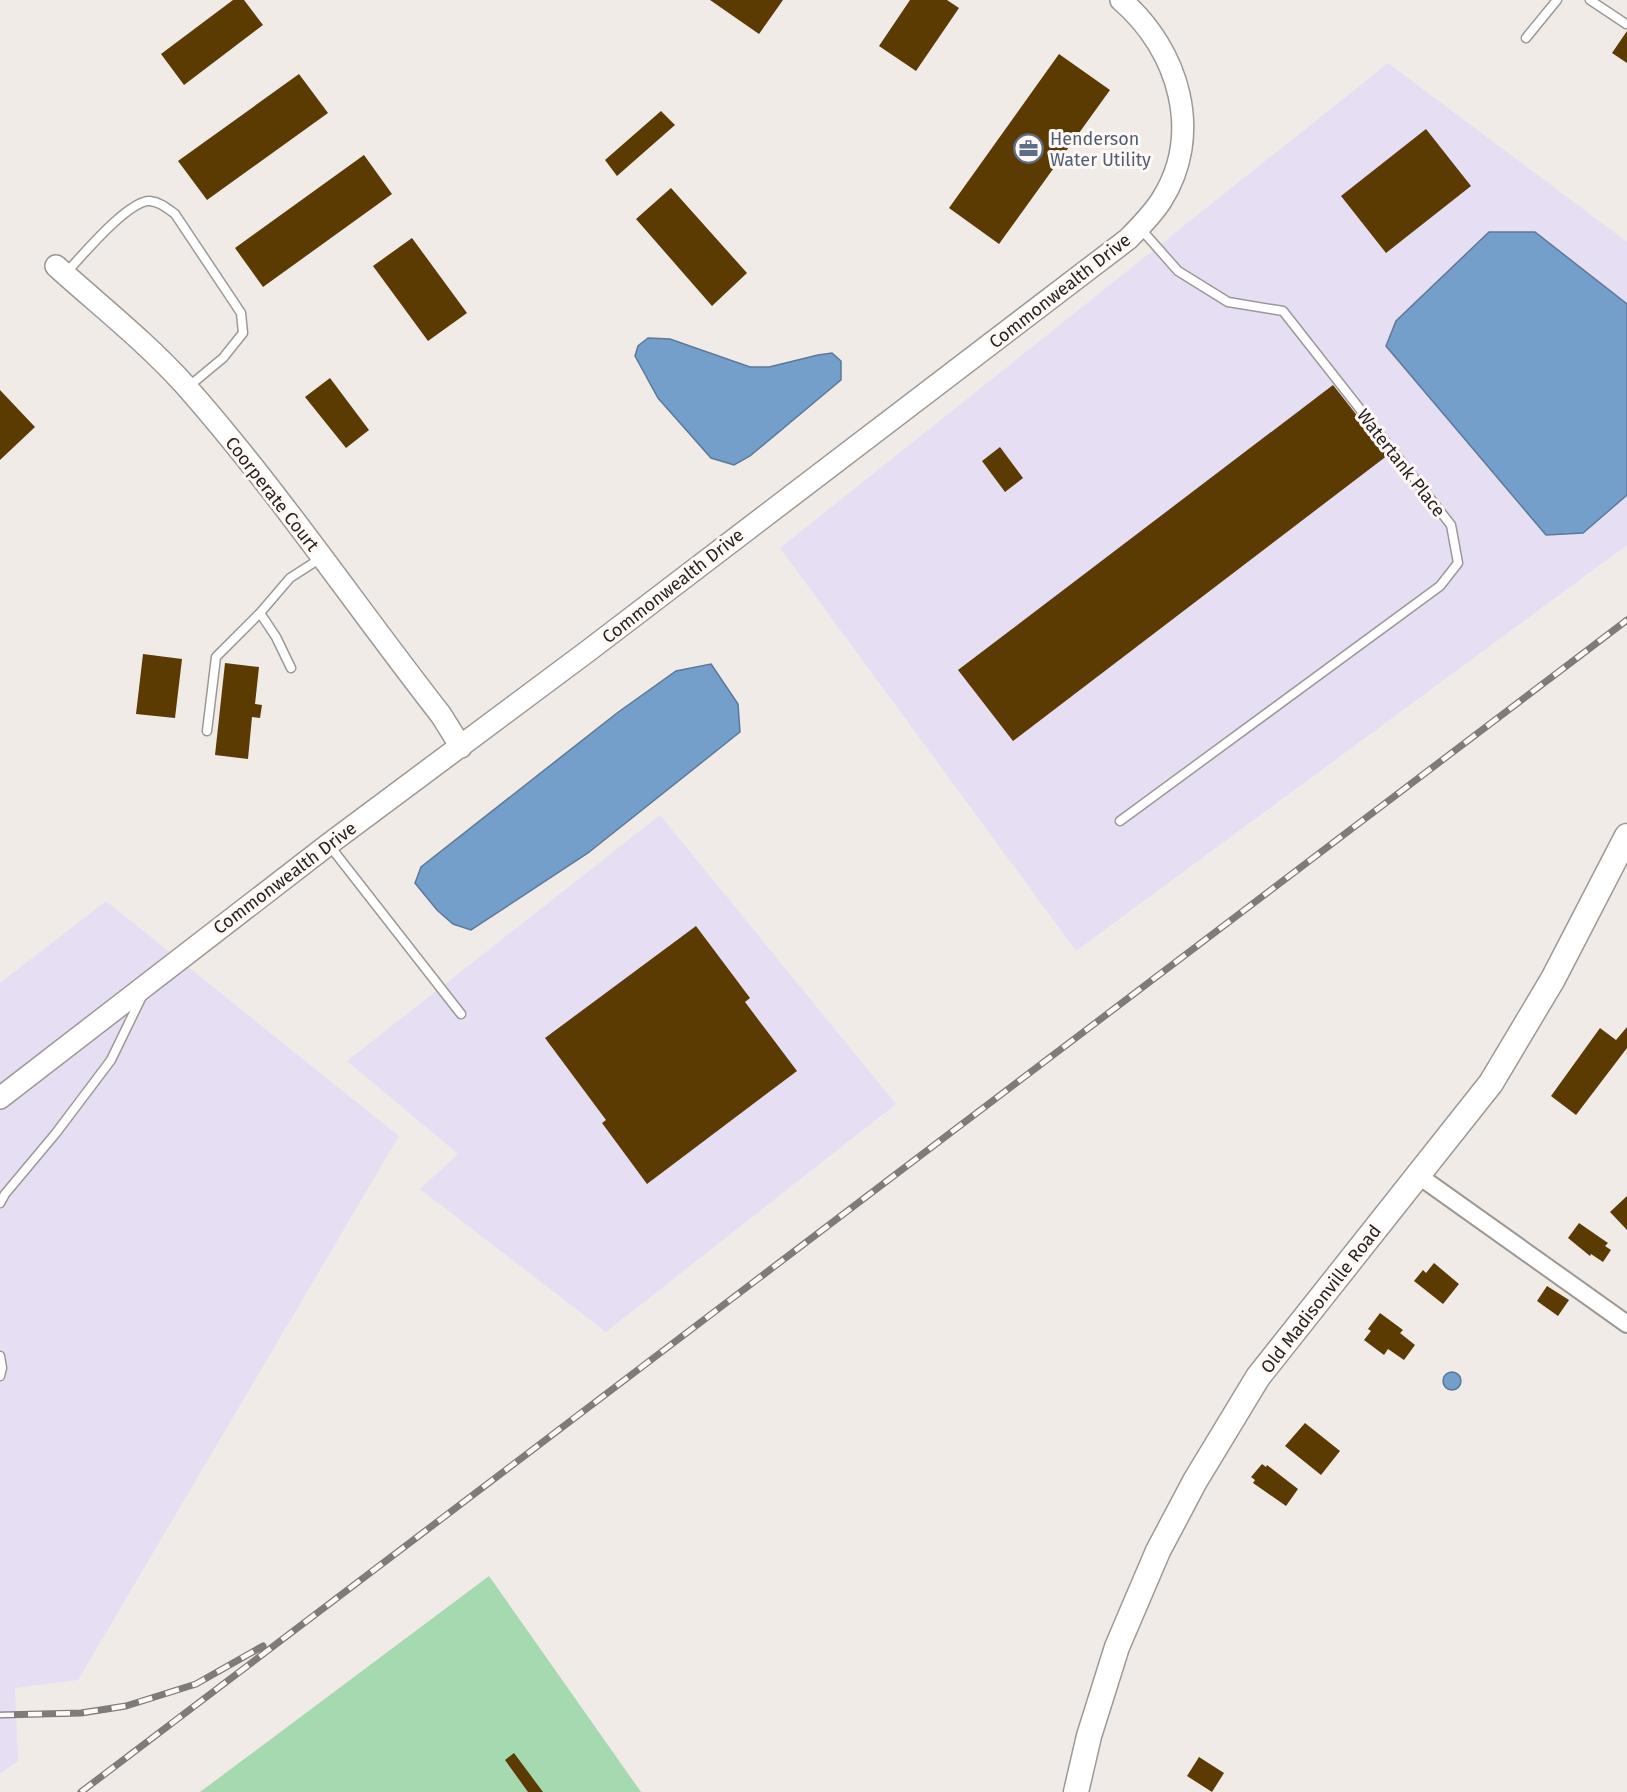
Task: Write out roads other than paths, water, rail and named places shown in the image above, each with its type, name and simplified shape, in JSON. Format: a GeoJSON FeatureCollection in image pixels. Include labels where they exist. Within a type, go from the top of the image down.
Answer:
{"type":"FeatureCollection","features":[{"type":"Feature","properties":{"kind":"main road","name":"Old Madisonville Road"},"geometry":{"type":"LineString","coordinates":[[1076,1792],[1089,1736],[1117,1647],[1134,1603],[1179,1510],[1258,1377],[1491,1083],[1553,979],[1627,836]]}},
{"type":"Feature","properties":{"kind":"street","name":"Commonwealth Drive"},"geometry":{"type":"LineString","coordinates":[[0,1098],[328,844],[461,747],[1107,256],[1140,227],[1161,200],[1172,178],[1183,133],[1182,110],[1171,64],[1160,44],[1146,25],[1121,0]]}},
{"type":"Feature","properties":{"kind":"street","name":"Coorperate Court"},"geometry":{"type":"LineString","coordinates":[[61,270],[187,388],[260,477],[441,715],[461,747]]}},
{"type":"Feature","properties":{"kind":"street"},"geometry":{"type":"LineString","coordinates":[[1419,1176],[1627,1324]]}},
{"type":"Feature","properties":{"kind":"lane"},"geometry":{"type":"LineString","coordinates":[[1526,39],[1557,0]]}},
{"type":"Feature","properties":{"kind":"lane"},"geometry":{"type":"LineString","coordinates":[[1590,0],[1626,24]]}},
{"type":"Feature","properties":{"kind":"lane"},"geometry":{"type":"LineString","coordinates":[[61,270],[122,214],[134,206],[148,201],[162,204],[175,214],[241,313],[243,333],[223,358],[187,388]]}},
{"type":"Feature","properties":{"kind":"lane","name":"Watertank Place"},"geometry":{"type":"LineString","coordinates":[[1120,821],[1440,586],[1458,563],[1451,525],[1283,311],[1228,303],[1178,271],[1140,227]]}},
{"type":"Feature","properties":{"kind":"lane"},"geometry":{"type":"LineString","coordinates":[[207,731],[216,657],[290,578],[321,558]]}},
{"type":"Feature","properties":{"kind":"lane"},"geometry":{"type":"LineString","coordinates":[[260,612],[276,637],[291,668]]}},
{"type":"Feature","properties":{"kind":"lane"},"geometry":{"type":"LineString","coordinates":[[328,844],[461,1014]]}},
{"type":"Feature","properties":{"kind":"lane"},"geometry":{"type":"LineString","coordinates":[[0,1203],[111,1060],[149,983]]}},
{"type":"Feature","properties":{"kind":"lane"},"geometry":{"type":"LineString","coordinates":[[0,1356],[2,1368],[0,1376]]}},
{"type":"Feature","properties":{"kind":"water"},"geometry":{"type":"Polygon","coordinates":[[[1489,232],[1535,232],[1627,304],[1627,495],[1583,533],[1546,535],[1386,346],[1396,321],[1489,232]]]}},
{"type":"Feature","properties":{"kind":"water"},"geometry":{"type":"Polygon","coordinates":[[[648,338],[670,339],[750,367],[769,367],[832,353],[841,361],[841,380],[750,456],[734,465],[711,458],[658,398],[635,356],[638,346],[648,338]]]}},
{"type":"Feature","properties":{"kind":"water"},"geometry":{"type":"Polygon","coordinates":[[[711,664],[738,704],[740,732],[588,853],[471,930],[453,924],[437,910],[415,883],[421,867],[617,713],[676,671],[711,664]]]}},
{"type":"Feature","properties":{"kind":"water"},"geometry":{"type":"Polygon","coordinates":[[[1452,1372],[1460,1377],[1461,1381],[1456,1389],[1452,1390],[1444,1385],[1443,1381],[1448,1373],[1452,1372]]]}},
{"type":"Feature","properties":{"kind":"railway"},"geometry":{"type":"LineString","coordinates":[[81,1792],[1627,620]]}},
{"type":"Feature","properties":{"kind":"railway"},"geometry":{"type":"LineString","coordinates":[[0,1715],[81,1713],[126,1706],[196,1684],[263,1646]]}},
{"type":"Feature","properties":{"kind":"place","name":"Henderson Water Utility"},"geometry":{"type":"Point","coordinates":[1029,149]}}]}
